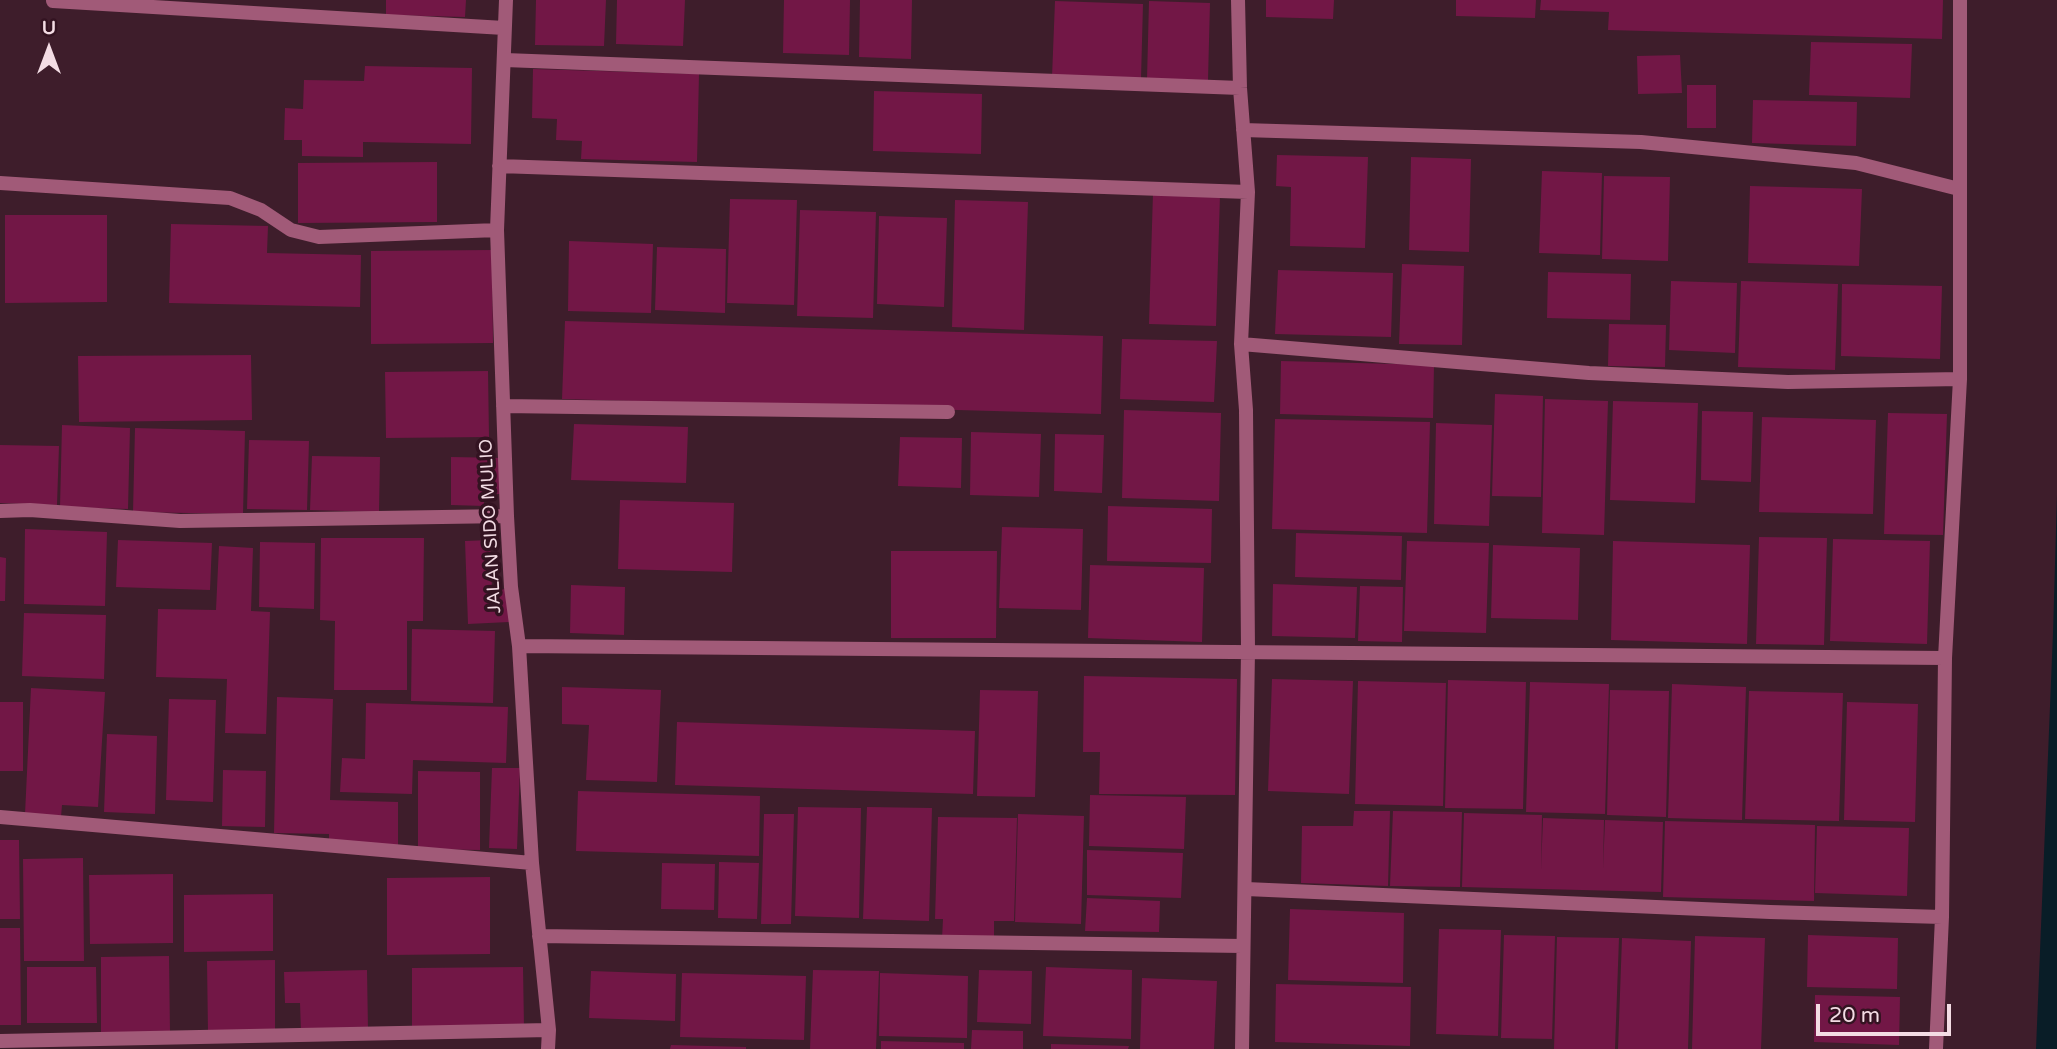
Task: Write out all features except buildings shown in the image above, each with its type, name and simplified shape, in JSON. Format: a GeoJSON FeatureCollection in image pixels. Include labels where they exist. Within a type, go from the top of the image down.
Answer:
{"type":"FeatureCollection","features":[{"type":"Feature","properties":{"kind":"street","name":"JALAN SIDO MULIO"},"geometry":{"type":"LineString","coordinates":[[506,0],[497,230],[507,516],[511,586],[519,646],[532,863],[549,1030],[548,1049]]}},
{"type":"Feature","properties":{"kind":"street"},"geometry":{"type":"LineString","coordinates":[[1238,0],[1240,88],[1248,192],[1241,344],[1246,410],[1248,650],[1242,1049]]}},
{"type":"Feature","properties":{"kind":"street"},"geometry":{"type":"LineString","coordinates":[[1936,1049],[1945,658],[1960,379],[1960,0]]}},
{"type":"Feature","properties":{"kind":"street"},"geometry":{"type":"LineString","coordinates":[[53,1],[504,28]]}},
{"type":"Feature","properties":{"kind":"street"},"geometry":{"type":"LineString","coordinates":[[505,60],[1240,88]]}},
{"type":"Feature","properties":{"kind":"street"},"geometry":{"type":"LineString","coordinates":[[1243,130],[1641,142],[1856,163],[1959,189]]}},
{"type":"Feature","properties":{"kind":"street"},"geometry":{"type":"LineString","coordinates":[[499,166],[1248,192]]}},
{"type":"Feature","properties":{"kind":"street"},"geometry":{"type":"LineString","coordinates":[[0,183],[230,198],[261,210],[291,230],[318,237],[497,230]]}},
{"type":"Feature","properties":{"kind":"street"},"geometry":{"type":"LineString","coordinates":[[1241,344],[1590,373],[1788,382],[1960,379]]}},
{"type":"Feature","properties":{"kind":"street"},"geometry":{"type":"LineString","coordinates":[[503,406],[948,412]]}},
{"type":"Feature","properties":{"kind":"street"},"geometry":{"type":"LineString","coordinates":[[0,511],[30,510],[180,521],[507,516]]}},
{"type":"Feature","properties":{"kind":"street"},"geometry":{"type":"LineString","coordinates":[[519,646],[1248,650],[1945,658]]}},
{"type":"Feature","properties":{"kind":"street"},"geometry":{"type":"LineString","coordinates":[[0,817],[532,863]]}},
{"type":"Feature","properties":{"kind":"street"},"geometry":{"type":"LineString","coordinates":[[1246,889],[1941,917]]}},
{"type":"Feature","properties":{"kind":"street"},"geometry":{"type":"LineString","coordinates":[[539,936],[1243,946]]}},
{"type":"Feature","properties":{"kind":"street"},"geometry":{"type":"LineString","coordinates":[[0,1041],[31,1045],[286,1043],[549,1030]]}},
{"type":"Feature","properties":{"kind":"water"},"geometry":{"type":"Polygon","coordinates":[[[2057,495],[2057,1049],[2036,1049],[2053,633],[2057,495]]]}}]}
